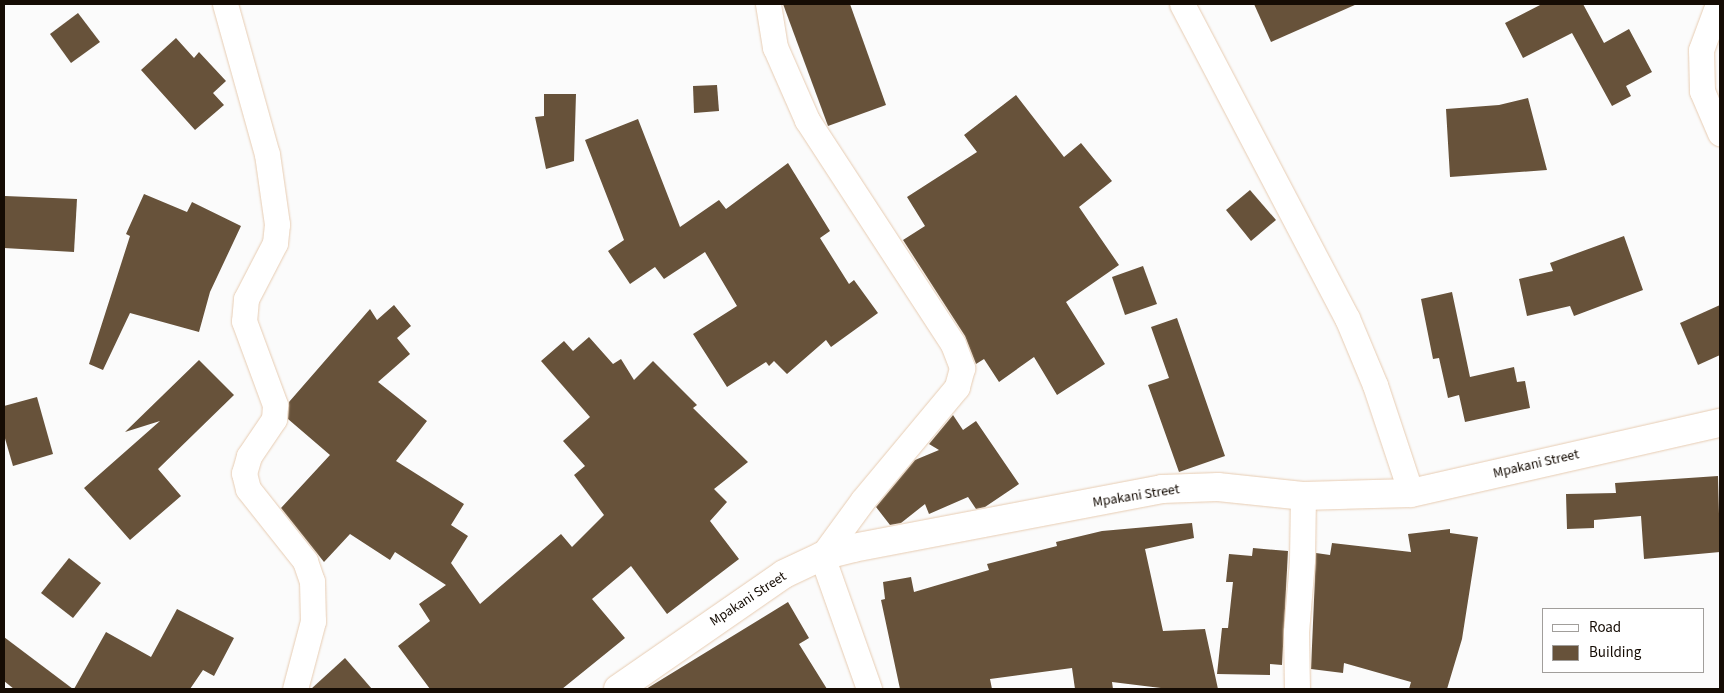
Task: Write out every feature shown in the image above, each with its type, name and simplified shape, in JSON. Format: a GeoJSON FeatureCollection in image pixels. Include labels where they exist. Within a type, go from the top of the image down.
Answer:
{"type":"FeatureCollection","features":[{"type":"Feature","properties":{"kind":"street"},"geometry":{"type":"LineString","coordinates":[[225,4],[267,154],[277,224],[275,243],[246,298],[244,321],[275,405],[274,419],[249,456],[244,473],[248,489],[305,561],[312,581],[313,621],[295,689]]}},
{"type":"Feature","properties":{"kind":"street"},"geometry":{"type":"LineString","coordinates":[[768,4],[775,47],[807,120],[953,344],[962,368],[957,387],[863,500],[822,556],[869,689]]}},
{"type":"Feature","properties":{"kind":"street"},"geometry":{"type":"LineString","coordinates":[[1182,4],[1347,318],[1375,385],[1411,493]]}},
{"type":"Feature","properties":{"kind":"street"},"geometry":{"type":"LineString","coordinates":[[1718,4],[1701,50],[1702,92],[1720,133]]}},
{"type":"Feature","properties":{"kind":"street","name":"Mpakani Street"},"geometry":{"type":"LineString","coordinates":[[618,689],[754,594],[822,556],[1162,489],[1218,488],[1303,496],[1411,493],[1720,423]]}},
{"type":"Feature","properties":{"kind":"street"},"geometry":{"type":"LineString","coordinates":[[1296,689],[1296,632],[1302,560],[1303,496]]}},
{"type":"Feature","properties":{"kind":"building"},"geometry":{"type":"Polygon","coordinates":[[[783,4],[850,4],[886,105],[828,126],[783,4]]]}},
{"type":"Feature","properties":{"kind":"building"},"geometry":{"type":"Polygon","coordinates":[[[1254,4],[1357,4],[1271,42],[1254,4]]]}},
{"type":"Feature","properties":{"kind":"building"},"geometry":{"type":"Polygon","coordinates":[[[1542,4],[1583,4],[1604,43],[1629,29],[1652,72],[1626,86],[1631,96],[1612,106],[1572,33],[1523,58],[1505,23],[1542,4]]]}},
{"type":"Feature","properties":{"kind":"building"},"geometry":{"type":"Polygon","coordinates":[[[78,13],[100,42],[71,63],[50,34],[78,13]]]}},
{"type":"Feature","properties":{"kind":"building"},"geometry":{"type":"Polygon","coordinates":[[[176,38],[194,58],[199,52],[226,81],[213,93],[224,105],[195,130],[141,70],[176,38]]]}},
{"type":"Feature","properties":{"kind":"building"},"geometry":{"type":"Polygon","coordinates":[[[717,85],[719,111],[694,113],[693,86],[717,85]]]}},
{"type":"Feature","properties":{"kind":"building"},"geometry":{"type":"Polygon","coordinates":[[[544,94],[576,94],[574,161],[546,169],[535,117],[544,116],[544,94]]]}},
{"type":"Feature","properties":{"kind":"building"},"geometry":{"type":"Polygon","coordinates":[[[1016,95],[1064,157],[1081,143],[1112,181],[1079,207],[1119,265],[1066,302],[1105,364],[1057,395],[1034,357],[999,382],[984,359],[976,364],[965,336],[903,240],[925,226],[907,197],[977,152],[964,135],[1016,95]]]}},
{"type":"Feature","properties":{"kind":"building"},"geometry":{"type":"Polygon","coordinates":[[[1528,98],[1547,170],[1450,177],[1446,109],[1499,105],[1528,98]]]}},
{"type":"Feature","properties":{"kind":"building"},"geometry":{"type":"Polygon","coordinates":[[[638,119],[680,227],[719,200],[726,209],[788,163],[830,231],[820,238],[849,284],[854,280],[878,313],[831,347],[826,340],[787,374],[774,361],[769,366],[766,362],[727,387],[693,334],[737,306],[705,252],[664,279],[655,267],[630,284],[608,251],[624,240],[585,140],[638,119]]]}},
{"type":"Feature","properties":{"kind":"building"},"geometry":{"type":"Polygon","coordinates":[[[1250,190],[1276,220],[1251,241],[1226,210],[1250,190]]]}},
{"type":"Feature","properties":{"kind":"building"},"geometry":{"type":"Polygon","coordinates":[[[144,194],[187,212],[192,202],[241,226],[210,292],[199,332],[130,313],[103,370],[89,364],[130,236],[126,234],[144,194]]]}},
{"type":"Feature","properties":{"kind":"building"},"geometry":{"type":"Polygon","coordinates":[[[5,196],[77,199],[74,252],[4,248],[5,196]]]}},
{"type":"Feature","properties":{"kind":"building"},"geometry":{"type":"Polygon","coordinates":[[[1624,236],[1643,290],[1574,316],[1570,306],[1527,316],[1519,279],[1553,271],[1550,263],[1624,236]]]}},
{"type":"Feature","properties":{"kind":"building"},"geometry":{"type":"Polygon","coordinates":[[[1143,266],[1157,304],[1125,315],[1112,277],[1143,266]]]}},
{"type":"Feature","properties":{"kind":"building"},"geometry":{"type":"Polygon","coordinates":[[[1452,292],[1470,377],[1514,367],[1517,382],[1525,381],[1530,408],[1465,422],[1459,395],[1448,398],[1439,358],[1433,359],[1421,299],[1452,292]]]}},
{"type":"Feature","properties":{"kind":"building"},"geometry":{"type":"Polygon","coordinates":[[[394,305],[411,326],[397,338],[410,354],[378,382],[427,421],[396,461],[464,504],[451,525],[468,536],[451,563],[480,604],[561,534],[572,547],[604,515],[574,475],[585,466],[563,441],[590,417],[541,361],[564,341],[573,351],[589,337],[613,364],[621,359],[634,380],[653,361],[697,405],[693,408],[748,462],[714,489],[727,502],[710,521],[739,559],[667,614],[631,566],[592,599],[625,638],[562,689],[430,689],[398,646],[430,621],[419,604],[446,585],[395,552],[390,560],[350,534],[324,562],[281,508],[330,455],[288,419],[289,402],[370,309],[377,320],[394,305]]]}},
{"type":"Feature","properties":{"kind":"building"},"geometry":{"type":"Polygon","coordinates":[[[1720,305],[1720,355],[1698,365],[1680,323],[1720,305]]]}},
{"type":"Feature","properties":{"kind":"building"},"geometry":{"type":"Polygon","coordinates":[[[1177,318],[1225,456],[1179,472],[1148,385],[1169,378],[1151,327],[1177,318]]]}},
{"type":"Feature","properties":{"kind":"building"},"geometry":{"type":"Polygon","coordinates":[[[199,360],[234,395],[158,469],[181,496],[130,540],[84,488],[160,421],[125,432],[199,360]]]}},
{"type":"Feature","properties":{"kind":"building"},"geometry":{"type":"Polygon","coordinates":[[[37,397],[53,454],[13,466],[4,435],[4,406],[37,397]]]}},
{"type":"Feature","properties":{"kind":"building"},"geometry":{"type":"Polygon","coordinates":[[[953,415],[963,430],[976,421],[1019,484],[985,507],[976,509],[968,497],[929,514],[925,504],[901,523],[890,525],[876,507],[915,460],[939,450],[929,444],[953,415]]]}},
{"type":"Feature","properties":{"kind":"building"},"geometry":{"type":"Polygon","coordinates":[[[1718,476],[1720,552],[1644,559],[1641,516],[1594,520],[1594,528],[1567,529],[1566,494],[1616,493],[1615,483],[1718,476]]]}},
{"type":"Feature","properties":{"kind":"building"},"geometry":{"type":"Polygon","coordinates":[[[1192,523],[1194,538],[1145,549],[1163,631],[1205,629],[1218,689],[1169,689],[1112,682],[1113,689],[1075,689],[1072,668],[990,679],[992,689],[900,689],[881,600],[885,599],[883,582],[911,577],[914,592],[989,570],[987,564],[1057,546],[1056,542],[1102,531],[1192,523]]]}},
{"type":"Feature","properties":{"kind":"building"},"geometry":{"type":"Polygon","coordinates":[[[1450,529],[1450,533],[1478,537],[1462,639],[1447,689],[1409,689],[1411,682],[1344,663],[1343,673],[1311,669],[1316,553],[1330,555],[1332,543],[1411,552],[1408,534],[1450,529]]]}},
{"type":"Feature","properties":{"kind":"building"},"geometry":{"type":"Polygon","coordinates":[[[1253,548],[1288,551],[1282,665],[1270,664],[1270,675],[1217,674],[1222,628],[1228,628],[1233,582],[1226,582],[1229,554],[1252,556],[1253,548]]]}},
{"type":"Feature","properties":{"kind":"building"},"geometry":{"type":"Polygon","coordinates":[[[69,558],[101,583],[73,618],[41,593],[69,558]]]}},
{"type":"Feature","properties":{"kind":"building"},"geometry":{"type":"Polygon","coordinates":[[[788,602],[809,638],[799,644],[827,689],[646,689],[788,602]]]}},
{"type":"Feature","properties":{"kind":"building"},"geometry":{"type":"Polygon","coordinates":[[[177,609],[234,638],[214,676],[203,670],[190,689],[74,689],[106,632],[151,657],[177,609]]]}},
{"type":"Feature","properties":{"kind":"building"},"geometry":{"type":"Polygon","coordinates":[[[4,637],[73,689],[14,689],[4,681],[4,637]]]}},
{"type":"Feature","properties":{"kind":"building"},"geometry":{"type":"Polygon","coordinates":[[[345,658],[372,689],[311,689],[345,658]]]}}]}
